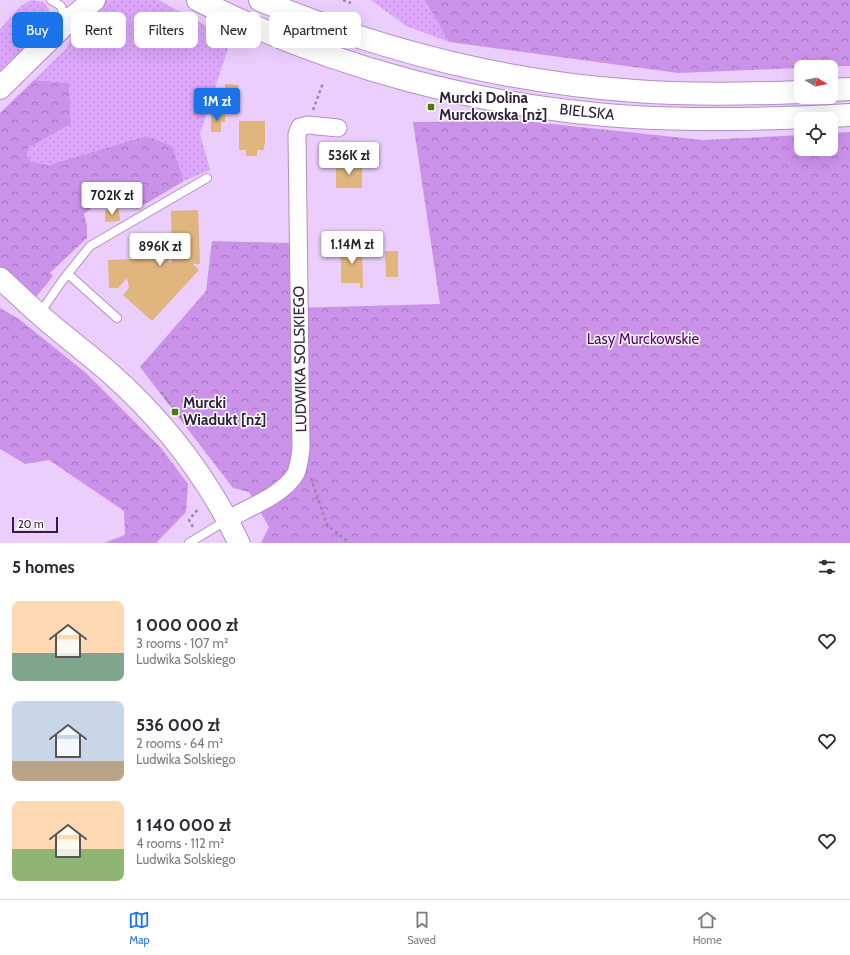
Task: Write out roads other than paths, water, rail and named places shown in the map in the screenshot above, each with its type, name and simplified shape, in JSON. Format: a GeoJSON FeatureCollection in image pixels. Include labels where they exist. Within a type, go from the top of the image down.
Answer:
{"type":"FeatureCollection","features":[{"type":"Feature","properties":{"kind":"main road"},"geometry":{"type":"LineString","coordinates":[[0,88],[66,23],[94,0]]}},
{"type":"Feature","properties":{"kind":"main road","name":"BIELSKA"},"geometry":{"type":"LineString","coordinates":[[260,0],[334,29],[391,48],[445,62],[545,82],[636,92],[736,94],[794,92]]}},
{"type":"Feature","properties":{"kind":"main road","name":"BIELSKA"},"geometry":{"type":"LineString","coordinates":[[198,1],[287,39],[349,62],[438,88],[526,105],[592,114],[676,119],[767,119],[850,115]]}},
{"type":"Feature","properties":{"kind":"main road"},"geometry":{"type":"LineString","coordinates":[[838,90],[850,89]]}},
{"type":"Feature","properties":{"kind":"street","name":"LUDWIKA SOLSKIEGO"},"geometry":{"type":"LineString","coordinates":[[228,519],[279,492],[287,485],[295,474],[299,464],[301,449],[297,134],[300,127],[308,126],[338,128]]}},
{"type":"Feature","properties":{"kind":"street"},"geometry":{"type":"LineString","coordinates":[[0,278],[39,315],[111,374],[162,425],[195,467],[228,519],[239,543]]}},
{"type":"Feature","properties":{"kind":"street"},"geometry":{"type":"LineString","coordinates":[[0,295],[39,315]]}},
{"type":"Feature","properties":{"kind":"lane"},"geometry":{"type":"LineString","coordinates":[[51,0],[61,6],[66,23]]}},
{"type":"Feature","properties":{"kind":"lane"},"geometry":{"type":"LineString","coordinates":[[39,315],[62,281],[90,246],[207,178]]}},
{"type":"Feature","properties":{"kind":"lane"},"geometry":{"type":"LineString","coordinates":[[68,274],[117,318]]}},
{"type":"Feature","properties":{"kind":"lane"},"geometry":{"type":"LineString","coordinates":[[188,543],[228,519]]}},
{"type":"Feature","properties":{"kind":"place","name":"Murcki Dolina Murckowska [nż]"},"geometry":{"type":"Point","coordinates":[431,107]}},
{"type":"Feature","properties":{"kind":"place","name":"Murcki Wiadukt [nż]"},"geometry":{"type":"Point","coordinates":[175,412]}},
{"type":"Feature","properties":{"kind":"park label","name":"Lasy Murckowskie"},"geometry":{"type":"Point","coordinates":[643,339]}}]}
